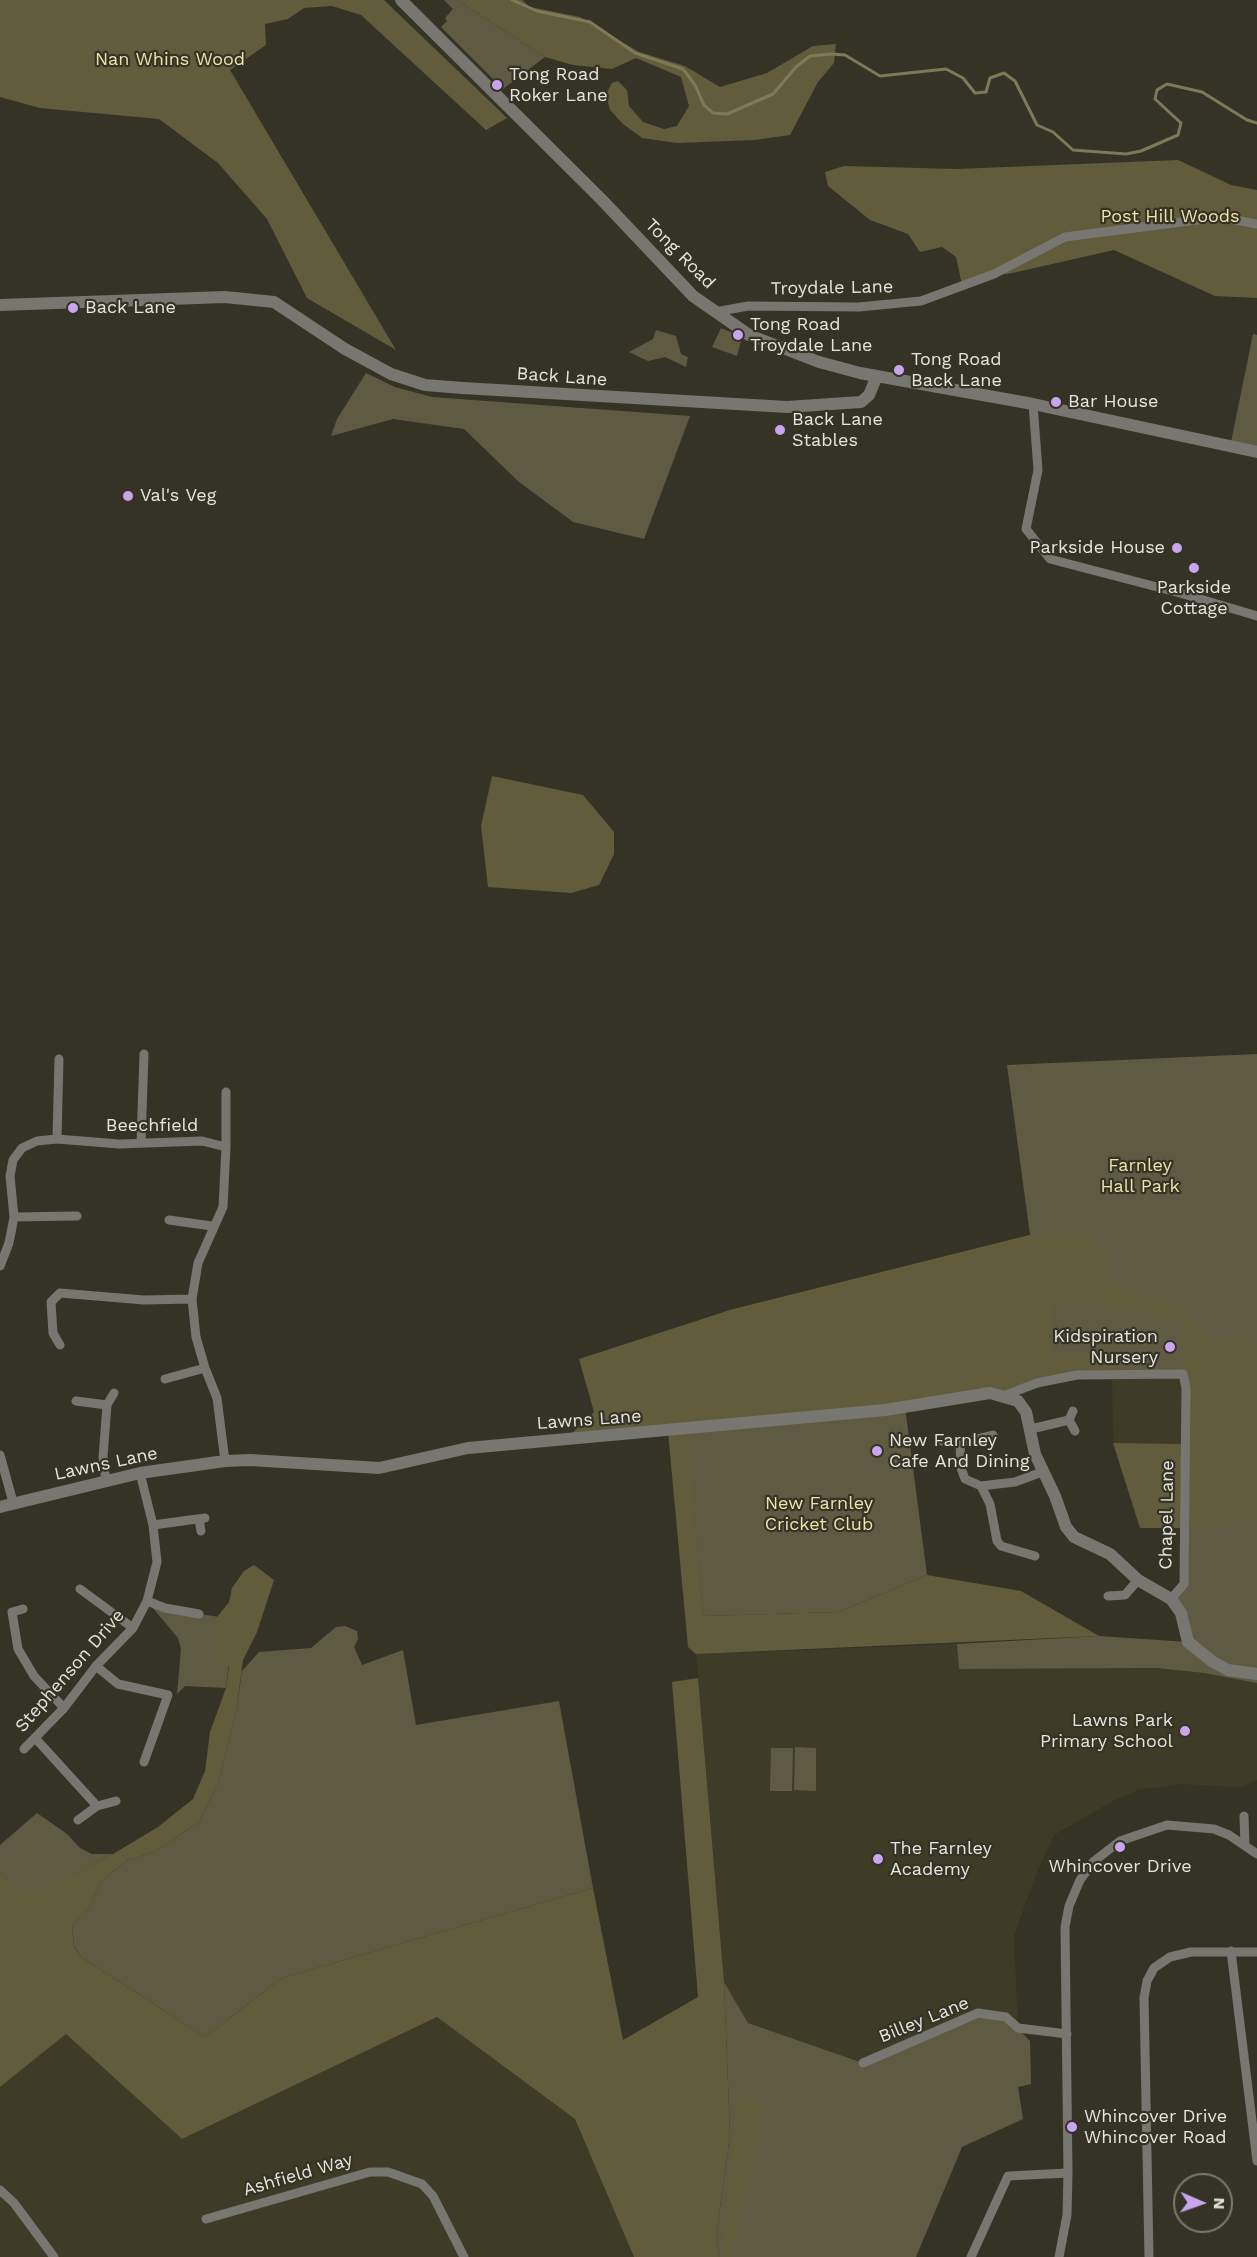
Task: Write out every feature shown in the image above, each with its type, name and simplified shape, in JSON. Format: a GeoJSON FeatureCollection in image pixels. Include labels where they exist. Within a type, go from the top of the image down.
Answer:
{"type":"FeatureCollection","features":[{"type":"Feature","properties":{"kind":"street","name":"Tong Road"},"geometry":{"type":"LineString","coordinates":[[401,0],[602,200],[693,296],[749,335],[819,362],[877,376],[1033,404],[1257,452]]}},
{"type":"Feature","properties":{"kind":"street","name":"Troydale Lane"},"geometry":{"type":"LineString","coordinates":[[715,312],[748,306],[859,307],[921,301],[994,274],[1065,237],[1220,217],[1257,224]]}},
{"type":"Feature","properties":{"kind":"street","name":"Back Lane"},"geometry":{"type":"LineString","coordinates":[[0,305],[225,297],[274,302],[345,349],[391,374],[425,384],[463,388],[787,407],[861,402],[869,395],[877,376]]}},
{"type":"Feature","properties":{"kind":"street"},"geometry":{"type":"LineString","coordinates":[[1033,404],[1038,470],[1026,529],[1050,560],[1180,592],[1257,616]]}},
{"type":"Feature","properties":{"kind":"street"},"geometry":{"type":"LineString","coordinates":[[141,1143],[144,1054]]}},
{"type":"Feature","properties":{"kind":"street"},"geometry":{"type":"LineString","coordinates":[[57,1139],[59,1059]]}},
{"type":"Feature","properties":{"kind":"street"},"geometry":{"type":"LineString","coordinates":[[225,1461],[218,1398],[205,1368],[196,1337],[192,1299],[198,1263],[212,1226],[223,1207],[226,1092]]}},
{"type":"Feature","properties":{"kind":"street","name":"Beechfield"},"geometry":{"type":"LineString","coordinates":[[1,1263],[9,1243],[14,1217],[5,1176],[22,1148],[36,1142],[57,1139],[141,1143],[202,1141],[226,1147]]}},
{"type":"Feature","properties":{"kind":"street"},"geometry":{"type":"LineString","coordinates":[[14,1217],[77,1216]]}},
{"type":"Feature","properties":{"kind":"street"},"geometry":{"type":"LineString","coordinates":[[169,1220],[212,1226]]}},
{"type":"Feature","properties":{"kind":"street"},"geometry":{"type":"LineString","coordinates":[[60,1346],[53,1333],[51,1302],[60,1293],[144,1300],[192,1299]]}},
{"type":"Feature","properties":{"kind":"street"},"geometry":{"type":"LineString","coordinates":[[165,1379],[205,1368]]}},
{"type":"Feature","properties":{"kind":"street","name":"Lawns Lane"},"geometry":{"type":"LineString","coordinates":[[0,1507],[140,1473],[225,1461],[250,1460],[379,1468],[490,1446],[885,1410],[974,1394],[1006,1395],[1037,1383],[1077,1375],[1183,1374]]}},
{"type":"Feature","properties":{"kind":"street","name":"Chapel Lane"},"geometry":{"type":"LineString","coordinates":[[1171,1599],[1184,1584],[1186,1399],[1183,1374]]}},
{"type":"Feature","properties":{"kind":"street"},"geometry":{"type":"LineString","coordinates":[[106,1482],[103,1457],[107,1406],[114,1393]]}},
{"type":"Feature","properties":{"kind":"street"},"geometry":{"type":"LineString","coordinates":[[1006,1395],[1018,1401],[1031,1429],[1035,1454],[1042,1472],[1055,1496],[1066,1527],[1074,1537],[1110,1554],[1138,1580],[1171,1599],[1181,1613],[1188,1642],[1196,1649],[1228,1671],[1257,1674]]}},
{"type":"Feature","properties":{"kind":"street"},"geometry":{"type":"LineString","coordinates":[[76,1401],[107,1406]]}},
{"type":"Feature","properties":{"kind":"street"},"geometry":{"type":"LineString","coordinates":[[1031,1429],[1071,1416],[1075,1431]]}},
{"type":"Feature","properties":{"kind":"street"},"geometry":{"type":"LineString","coordinates":[[942,1441],[960,1443],[993,1435]]}},
{"type":"Feature","properties":{"kind":"street"},"geometry":{"type":"LineString","coordinates":[[960,1443],[961,1468],[965,1479],[981,1486],[1015,1482],[1042,1472]]}},
{"type":"Feature","properties":{"kind":"street"},"geometry":{"type":"LineString","coordinates":[[0,1459],[13,1502]]}},
{"type":"Feature","properties":{"kind":"street","name":"Stephenson Drive"},"geometry":{"type":"LineString","coordinates":[[24,1749],[36,1739],[96,1666],[133,1628],[147,1601],[157,1562],[153,1525],[140,1473]]}},
{"type":"Feature","properties":{"kind":"street"},"geometry":{"type":"LineString","coordinates":[[981,1486],[993,1514],[997,1541],[1001,1546],[1035,1556]]}},
{"type":"Feature","properties":{"kind":"street"},"geometry":{"type":"LineString","coordinates":[[153,1525],[202,1518],[201,1531]]}},
{"type":"Feature","properties":{"kind":"street"},"geometry":{"type":"LineString","coordinates":[[1108,1596],[1125,1595],[1138,1580]]}},
{"type":"Feature","properties":{"kind":"street"},"geometry":{"type":"LineString","coordinates":[[80,1589],[133,1628]]}},
{"type":"Feature","properties":{"kind":"street"},"geometry":{"type":"LineString","coordinates":[[147,1601],[165,1608],[199,1614]]}},
{"type":"Feature","properties":{"kind":"street"},"geometry":{"type":"LineString","coordinates":[[23,1609],[7,1612],[18,1649],[34,1676],[64,1707]]}},
{"type":"Feature","properties":{"kind":"street"},"geometry":{"type":"LineString","coordinates":[[96,1666],[118,1684],[168,1695],[144,1762]]}},
{"type":"Feature","properties":{"kind":"street"},"geometry":{"type":"LineString","coordinates":[[36,1739],[97,1806]]}},
{"type":"Feature","properties":{"kind":"street"},"geometry":{"type":"LineString","coordinates":[[78,1820],[97,1806],[116,1801]]}},
{"type":"Feature","properties":{"kind":"street"},"geometry":{"type":"LineString","coordinates":[[1244,1816],[1245,1845]]}},
{"type":"Feature","properties":{"kind":"street"},"geometry":{"type":"LineString","coordinates":[[1059,2257],[1067,2215],[1068,2173],[1065,1927],[1080,1880],[1093,1862],[1120,1841],[1167,1825],[1214,1829],[1257,1854]]}},
{"type":"Feature","properties":{"kind":"street"},"geometry":{"type":"LineString","coordinates":[[1231,1951],[1257,2161]]}},
{"type":"Feature","properties":{"kind":"street"},"geometry":{"type":"LineString","coordinates":[[1149,2257],[1144,1998],[1147,1981],[1154,1968],[1170,1957],[1191,1952],[1257,1952]]}},
{"type":"Feature","properties":{"kind":"street","name":"Billey Lane"},"geometry":{"type":"LineString","coordinates":[[863,2063],[978,2013],[1006,2017],[1018,2028],[1067,2034]]}},
{"type":"Feature","properties":{"kind":"street","name":"Ashfield Way"},"geometry":{"type":"LineString","coordinates":[[206,2219],[370,2172],[388,2172],[422,2184],[433,2196],[464,2257]]}},
{"type":"Feature","properties":{"kind":"street"},"geometry":{"type":"LineString","coordinates":[[971,2257],[1008,2176],[1068,2173]]}},
{"type":"Feature","properties":{"kind":"street"},"geometry":{"type":"LineString","coordinates":[[0,2190],[14,2203],[54,2257]]}},
{"type":"Feature","properties":{"kind":"shaded area"},"geometry":{"type":"Polygon","coordinates":[[[1183,1374],[1186,1444],[1113,1443],[1112,1375],[1183,1374]]]}},
{"type":"Feature","properties":{"kind":"shaded area","name":"The Farnley Academy"},"geometry":{"type":"Polygon","coordinates":[[[957,1644],[959,1669],[1157,1668],[1204,1673],[1257,1683],[1257,1780],[1241,1787],[1180,1784],[1138,1790],[1113,1801],[1054,1835],[1033,1882],[1014,1937],[1018,2028],[863,2063],[748,2023],[724,1982],[696,1654],[957,1644]]]}},
{"type":"Feature","properties":{"kind":"shaded area"},"geometry":{"type":"Polygon","coordinates":[[[437,2017],[575,2119],[634,2257],[0,2257],[0,2087],[66,2034],[182,2139],[437,2017]]]}},
{"type":"Feature","properties":{"kind":"green space","name":"Nan Whins Wood"},"geometry":{"type":"Polygon","coordinates":[[[0,0],[384,0],[507,118],[486,130],[361,15],[332,6],[304,8],[288,19],[265,24],[266,45],[230,70],[396,350],[307,298],[267,219],[218,163],[159,119],[40,108],[0,97],[0,0]]]}},
{"type":"Feature","properties":{"kind":"green space"},"geometry":{"type":"Polygon","coordinates":[[[444,0],[457,0],[545,57],[503,89],[441,27],[453,9],[444,0]]]}},
{"type":"Feature","properties":{"kind":"green space"},"geometry":{"type":"Polygon","coordinates":[[[457,0],[522,0],[530,7],[580,17],[639,52],[685,66],[720,87],[767,73],[813,46],[836,44],[834,63],[818,82],[790,135],[755,140],[677,143],[642,138],[623,124],[610,110],[606,94],[612,83],[618,81],[627,90],[629,106],[643,122],[664,129],[677,126],[689,106],[681,77],[636,58],[612,69],[573,65],[545,57],[457,0]]]}},
{"type":"Feature","properties":{"kind":"green space","name":"Post Hill Woods"},"geometry":{"type":"Polygon","coordinates":[[[1178,160],[1231,185],[1257,190],[1257,298],[1215,296],[1114,250],[1008,274],[997,273],[962,285],[956,257],[942,247],[920,252],[908,234],[870,220],[828,186],[825,172],[844,166],[957,169],[1178,160]]]}},
{"type":"Feature","properties":{"kind":"green space"},"geometry":{"type":"Polygon","coordinates":[[[721,328],[742,337],[737,356],[712,347],[721,328]]]}},
{"type":"Feature","properties":{"kind":"green space"},"geometry":{"type":"Polygon","coordinates":[[[656,330],[676,336],[681,354],[688,357],[686,367],[665,357],[648,361],[629,352],[653,339],[656,330]]]}},
{"type":"Feature","properties":{"kind":"green space"},"geometry":{"type":"Polygon","coordinates":[[[1253,334],[1257,335],[1257,452],[1230,447],[1253,334]]]}},
{"type":"Feature","properties":{"kind":"green space"},"geometry":{"type":"Polygon","coordinates":[[[366,373],[395,387],[432,397],[690,416],[644,539],[573,522],[519,482],[464,429],[393,419],[331,436],[337,419],[366,373]]]}},
{"type":"Feature","properties":{"kind":"green space"},"geometry":{"type":"Polygon","coordinates":[[[492,776],[583,795],[614,832],[614,854],[599,885],[571,893],[488,887],[481,826],[492,776]]]}},
{"type":"Feature","properties":{"kind":"green space","name":"Farnley Hall Park"},"geometry":{"type":"Polygon","coordinates":[[[1257,1054],[1257,1683],[1204,1673],[1157,1668],[959,1669],[957,1644],[1099,1636],[1188,1642],[1171,1599],[1184,1583],[1183,1374],[1112,1375],[1112,1369],[730,1310],[1030,1235],[1007,1065],[1257,1054]]]}},
{"type":"Feature","properties":{"kind":"green space"},"geometry":{"type":"Polygon","coordinates":[[[1030,1235],[1086,1236],[1110,1256],[1106,1281],[1181,1307],[1218,1343],[1246,1336],[1257,1345],[1257,1520],[1186,1528],[1140,1528],[1113,1443],[1186,1444],[1183,1324],[1121,1308],[1053,1304],[1049,1354],[1128,1359],[1128,1366],[1112,1369],[1112,1375],[1077,1375],[1023,1390],[688,1430],[703,1616],[839,1612],[927,1575],[1021,1591],[1099,1636],[696,1654],[688,1647],[668,1432],[565,1440],[594,1412],[579,1359],[730,1310],[1030,1235]]]}},
{"type":"Feature","properties":{"kind":"green space","name":"New Farnley Cricket Club"},"geometry":{"type":"Polygon","coordinates":[[[905,1407],[927,1575],[839,1612],[703,1616],[687,1430],[905,1407]]]}},
{"type":"Feature","properties":{"kind":"green space"},"geometry":{"type":"Polygon","coordinates":[[[254,1565],[274,1580],[257,1632],[243,1660],[236,1713],[219,1780],[199,1822],[156,1851],[126,1861],[99,1883],[91,1905],[72,1925],[74,1947],[81,1957],[205,2037],[282,1978],[593,1888],[623,2040],[698,1997],[672,1682],[698,1678],[724,1982],[730,2135],[716,2237],[719,2257],[634,2257],[575,2119],[437,2017],[182,2139],[66,2034],[0,2087],[0,1874],[31,1895],[113,1854],[158,1827],[193,1799],[205,1771],[210,1732],[226,1688],[229,1667],[216,1661],[218,1631],[214,1621],[229,1602],[232,1588],[244,1571],[254,1565]]]}},
{"type":"Feature","properties":{"kind":"green space"},"geometry":{"type":"Polygon","coordinates":[[[147,1601],[199,1614],[234,1619],[226,1688],[185,1686],[177,1694],[181,1649],[178,1638],[147,1601]]]}},
{"type":"Feature","properties":{"kind":"green space"},"geometry":{"type":"Polygon","coordinates":[[[345,1626],[357,1631],[358,1639],[354,1647],[362,1665],[403,1650],[416,1725],[559,1701],[593,1888],[282,1978],[205,2037],[81,1957],[74,1946],[72,1925],[91,1905],[99,1883],[126,1861],[156,1851],[199,1822],[219,1780],[236,1713],[242,1671],[259,1652],[311,1648],[336,1627],[345,1626]]]}},
{"type":"Feature","properties":{"kind":"green space"},"geometry":{"type":"Polygon","coordinates":[[[795,1747],[816,1748],[816,1791],[794,1790],[795,1747]]]}},
{"type":"Feature","properties":{"kind":"green space"},"geometry":{"type":"Polygon","coordinates":[[[771,1748],[793,1748],[792,1791],[770,1791],[771,1748]]]}},
{"type":"Feature","properties":{"kind":"green space"},"geometry":{"type":"Polygon","coordinates":[[[37,1813],[67,1834],[80,1848],[92,1854],[113,1854],[30,1896],[0,1874],[0,1845],[37,1813]]]}},
{"type":"Feature","properties":{"kind":"green space"},"geometry":{"type":"Polygon","coordinates":[[[724,1982],[748,2023],[863,2063],[978,2013],[1006,2017],[1030,2041],[1031,2084],[1018,2087],[1023,2119],[962,2147],[916,2257],[719,2257],[716,2237],[730,2135],[724,1982]]]}},
{"type":"Feature","properties":{"kind":"green space"},"geometry":{"type":"Polygon","coordinates":[[[749,2098],[762,2104],[762,2129],[731,2257],[726,2257],[723,2237],[737,2103],[749,2098]]]}},
{"type":"Feature","properties":{"kind":"waterway"},"geometry":{"type":"LineString","coordinates":[[512,0],[537,11],[590,22],[635,53],[683,69],[695,85],[704,105],[713,113],[727,114],[773,94],[796,67],[810,56],[831,54],[845,55],[880,76],[946,69],[963,78],[975,93],[986,92],[990,78],[1004,73],[1015,81],[1037,125],[1053,132],[1073,150],[1126,154],[1141,151],[1178,135],[1181,123],[1155,99],[1157,90],[1167,84],[1202,92],[1247,120],[1257,123]]}},
{"type":"Feature","properties":{"kind":"place","name":"Tong Road Roker Lane"},"geometry":{"type":"Point","coordinates":[497,85]}},
{"type":"Feature","properties":{"kind":"place","name":"Back Lane"},"geometry":{"type":"Point","coordinates":[73,308]}},
{"type":"Feature","properties":{"kind":"place","name":"Tong Road Troydale Lane"},"geometry":{"type":"Point","coordinates":[738,335]}},
{"type":"Feature","properties":{"kind":"place","name":"Tong Road Back Lane"},"geometry":{"type":"Point","coordinates":[899,370]}},
{"type":"Feature","properties":{"kind":"place","name":"Bar House"},"geometry":{"type":"Point","coordinates":[1056,402]}},
{"type":"Feature","properties":{"kind":"place","name":"Back Lane Stables"},"geometry":{"type":"Point","coordinates":[780,430]}},
{"type":"Feature","properties":{"kind":"place","name":"Val's Veg"},"geometry":{"type":"Point","coordinates":[128,496]}},
{"type":"Feature","properties":{"kind":"place","name":"Parkside House"},"geometry":{"type":"Point","coordinates":[1177,548]}},
{"type":"Feature","properties":{"kind":"place","name":"Parkside Cottage"},"geometry":{"type":"Point","coordinates":[1194,568]}},
{"type":"Feature","properties":{"kind":"place","name":"Kidspiration Nursery"},"geometry":{"type":"Point","coordinates":[1170,1347]}},
{"type":"Feature","properties":{"kind":"place","name":"New Farnley Cafe And Dining"},"geometry":{"type":"Point","coordinates":[877,1451]}},
{"type":"Feature","properties":{"kind":"place","name":"Lawns Park Primary School"},"geometry":{"type":"Point","coordinates":[1185,1731]}},
{"type":"Feature","properties":{"kind":"place","name":"Whincover Drive"},"geometry":{"type":"Point","coordinates":[1120,1847]}},
{"type":"Feature","properties":{"kind":"place","name":"The Farnley Academy"},"geometry":{"type":"Point","coordinates":[878,1859]}},
{"type":"Feature","properties":{"kind":"place","name":"Whincover Drive Whincover Road"},"geometry":{"type":"Point","coordinates":[1072,2127]}}]}
